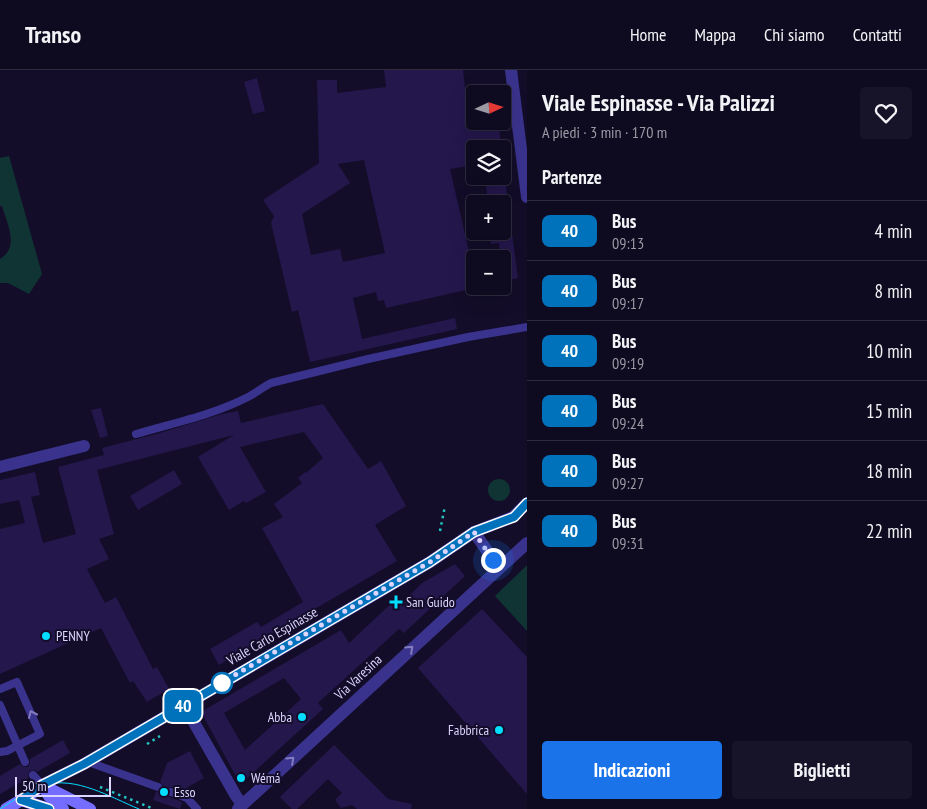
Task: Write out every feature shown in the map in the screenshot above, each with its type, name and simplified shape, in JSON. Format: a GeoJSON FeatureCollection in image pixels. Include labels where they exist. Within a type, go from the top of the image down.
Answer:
{"type":"FeatureCollection","features":[{"type":"Feature","properties":{"kind":"street"},"geometry":{"type":"LineString","coordinates":[[511,70],[527,197]]}},
{"type":"Feature","properties":{"kind":"street"},"geometry":{"type":"LineString","coordinates":[[0,467],[84,446]]}},
{"type":"Feature","properties":{"kind":"street","name":"Viale Carlo Espinasse"},"geometry":{"type":"LineString","coordinates":[[6,809],[42,785],[86,763],[450,549],[474,532],[514,517],[527,503]]}},
{"type":"Feature","properties":{"kind":"street"},"geometry":{"type":"LineString","coordinates":[[474,532],[499,568]]}},
{"type":"Feature","properties":{"kind":"street","name":"Via Varesina"},"geometry":{"type":"LineString","coordinates":[[243,807],[527,543]]}},
{"type":"Feature","properties":{"kind":"street"},"geometry":{"type":"LineString","coordinates":[[184,705],[243,807]]}},
{"type":"Feature","properties":{"kind":"street"},"geometry":{"type":"LineString","coordinates":[[42,785],[49,796],[63,809]]}},
{"type":"Feature","properties":{"kind":"street"},"geometry":{"type":"LineString","coordinates":[[42,785],[90,809]]}},
{"type":"Feature","properties":{"kind":"street"},"geometry":{"type":"LineString","coordinates":[[21,800],[49,809]]}},
{"type":"Feature","properties":{"kind":"lane"},"geometry":{"type":"LineString","coordinates":[[136,434],[212,412],[250,397],[259,389],[271,383],[468,337],[527,327]]}},
{"type":"Feature","properties":{"kind":"lane"},"geometry":{"type":"LineString","coordinates":[[0,690],[18,682],[40,734],[4,752],[0,758]]}},
{"type":"Feature","properties":{"kind":"lane"},"geometry":{"type":"LineString","coordinates":[[0,705],[25,762]]}},
{"type":"Feature","properties":{"kind":"lane"},"geometry":{"type":"LineString","coordinates":[[86,763],[91,763],[158,787]]}},
{"type":"Feature","properties":{"kind":"lane"},"geometry":{"type":"LineString","coordinates":[[33,774],[42,785]]}},
{"type":"Feature","properties":{"kind":"lane"},"geometry":{"type":"LineString","coordinates":[[171,792],[187,798],[197,809]]}},
{"type":"Feature","properties":{"kind":"path"},"geometry":{"type":"LineString","coordinates":[[440,531],[445,506]]}},
{"type":"Feature","properties":{"kind":"path"},"geometry":{"type":"LineString","coordinates":[[146,744],[160,736]]}},
{"type":"Feature","properties":{"kind":"path"},"geometry":{"type":"LineString","coordinates":[[100,787],[154,809]]}},
{"type":"Feature","properties":{"kind":"green space"},"geometry":{"type":"Polygon","coordinates":[[[9,156],[42,274],[29,294],[8,283],[0,283],[0,259],[6,254],[11,242],[9,228],[2,206],[0,206],[0,158],[9,156]]]}},
{"type":"Feature","properties":{"kind":"green space"},"geometry":{"type":"Polygon","coordinates":[[[495,479],[503,479],[510,486],[510,494],[503,501],[495,501],[488,494],[488,486],[495,479]]]}},
{"type":"Feature","properties":{"kind":"green space"},"geometry":{"type":"Polygon","coordinates":[[[527,565],[527,631],[495,596],[527,565]]]}},
{"type":"Feature","properties":{"kind":"building"},"geometry":{"type":"Polygon","coordinates":[[[384,70],[463,70],[466,96],[466,130],[499,130],[501,140],[466,140],[466,166],[450,169],[469,250],[466,250],[466,290],[386,308],[384,300],[378,301],[376,292],[353,298],[362,339],[455,318],[457,329],[310,362],[298,310],[292,312],[271,223],[274,216],[263,200],[319,163],[317,80],[337,80],[337,93],[386,87],[384,70]],[[364,160],[338,164],[350,183],[302,214],[311,255],[340,249],[343,262],[385,253],[364,160]]]}},
{"type":"Feature","properties":{"kind":"building"},"geometry":{"type":"Polygon","coordinates":[[[257,78],[265,111],[253,114],[244,82],[257,78]]]}},
{"type":"Feature","properties":{"kind":"building"},"geometry":{"type":"Polygon","coordinates":[[[486,185],[506,185],[507,195],[487,195],[486,185]]]}},
{"type":"Feature","properties":{"kind":"building"},"geometry":{"type":"Polygon","coordinates":[[[511,226],[518,278],[511,280],[511,250],[500,250],[499,243],[491,244],[491,240],[511,240],[511,226]]]}},
{"type":"Feature","properties":{"kind":"building"},"geometry":{"type":"Polygon","coordinates":[[[323,404],[368,469],[381,461],[406,506],[375,525],[397,561],[219,665],[210,649],[257,622],[261,627],[303,602],[262,528],[283,517],[274,504],[302,483],[298,478],[323,458],[304,432],[240,447],[266,492],[246,503],[244,501],[229,510],[198,457],[234,435],[97,470],[114,534],[99,539],[109,559],[87,569],[105,603],[116,597],[153,669],[157,667],[169,689],[147,702],[133,681],[130,683],[101,628],[0,674],[0,529],[25,523],[19,500],[0,504],[0,480],[35,472],[40,495],[31,497],[43,543],[76,534],[58,467],[104,455],[102,448],[222,414],[238,411],[241,423],[323,404]]]}},
{"type":"Feature","properties":{"kind":"building"},"geometry":{"type":"Polygon","coordinates":[[[101,408],[108,436],[100,438],[91,410],[101,408]]]}},
{"type":"Feature","properties":{"kind":"building"},"geometry":{"type":"Polygon","coordinates":[[[174,470],[182,484],[138,510],[130,496],[174,470]]]}},
{"type":"Feature","properties":{"kind":"building"},"geometry":{"type":"Polygon","coordinates":[[[455,564],[465,576],[404,633],[399,629],[318,703],[323,709],[244,781],[238,780],[201,712],[341,630],[349,643],[397,598],[402,603],[422,583],[455,564]],[[284,678],[224,713],[245,750],[301,699],[284,678]]]}},
{"type":"Feature","properties":{"kind":"building","name":"Fabbrica"},"geometry":{"type":"Polygon","coordinates":[[[482,609],[527,657],[527,794],[418,668],[482,609]]]}},
{"type":"Feature","properties":{"kind":"building"},"geometry":{"type":"Polygon","coordinates":[[[63,740],[70,753],[37,772],[34,770],[30,771],[28,778],[0,794],[0,776],[20,764],[28,767],[30,759],[63,740]]]}},
{"type":"Feature","properties":{"kind":"building"},"geometry":{"type":"Polygon","coordinates":[[[334,745],[388,799],[412,804],[411,809],[357,809],[352,805],[341,808],[335,800],[342,793],[328,779],[297,809],[292,809],[280,797],[334,745]]]}},
{"type":"Feature","properties":{"kind":"building"},"geometry":{"type":"Polygon","coordinates":[[[190,751],[204,778],[188,787],[186,792],[172,787],[167,788],[165,792],[167,796],[182,802],[180,809],[153,800],[156,792],[163,789],[160,782],[167,763],[190,751]]]}},
{"type":"Feature","properties":{"kind":"tram line"},"geometry":{"type":"LineString","coordinates":[[0,809],[33,789],[56,783],[68,783],[93,789],[139,809]]}},
{"type":"Feature","properties":{"kind":"bus line","name":"40"},"geometry":{"type":"LineString","coordinates":[[49,809],[21,800],[42,785],[84,764],[430,562],[474,532],[514,517],[527,503]]}},
{"type":"Feature","properties":{"kind":"place","name":"San Guido"},"geometry":{"type":"Point","coordinates":[396,602]}},
{"type":"Feature","properties":{"kind":"place","name":"PENNY"},"geometry":{"type":"Point","coordinates":[46,636]}},
{"type":"Feature","properties":{"kind":"place","name":"Abba"},"geometry":{"type":"Point","coordinates":[302,717]}},
{"type":"Feature","properties":{"kind":"place","name":"Fabbrica"},"geometry":{"type":"Point","coordinates":[499,730]}},
{"type":"Feature","properties":{"kind":"place","name":"Wémá"},"geometry":{"type":"Point","coordinates":[241,778]}},
{"type":"Feature","properties":{"kind":"place","name":"Esso"},"geometry":{"type":"Point","coordinates":[164,792]}},
{"type":"Feature","properties":{"kind":"route"},"geometry":{"type":"LineString","coordinates":[[222,683],[430,562],[474,532],[493,560]]}}]}
